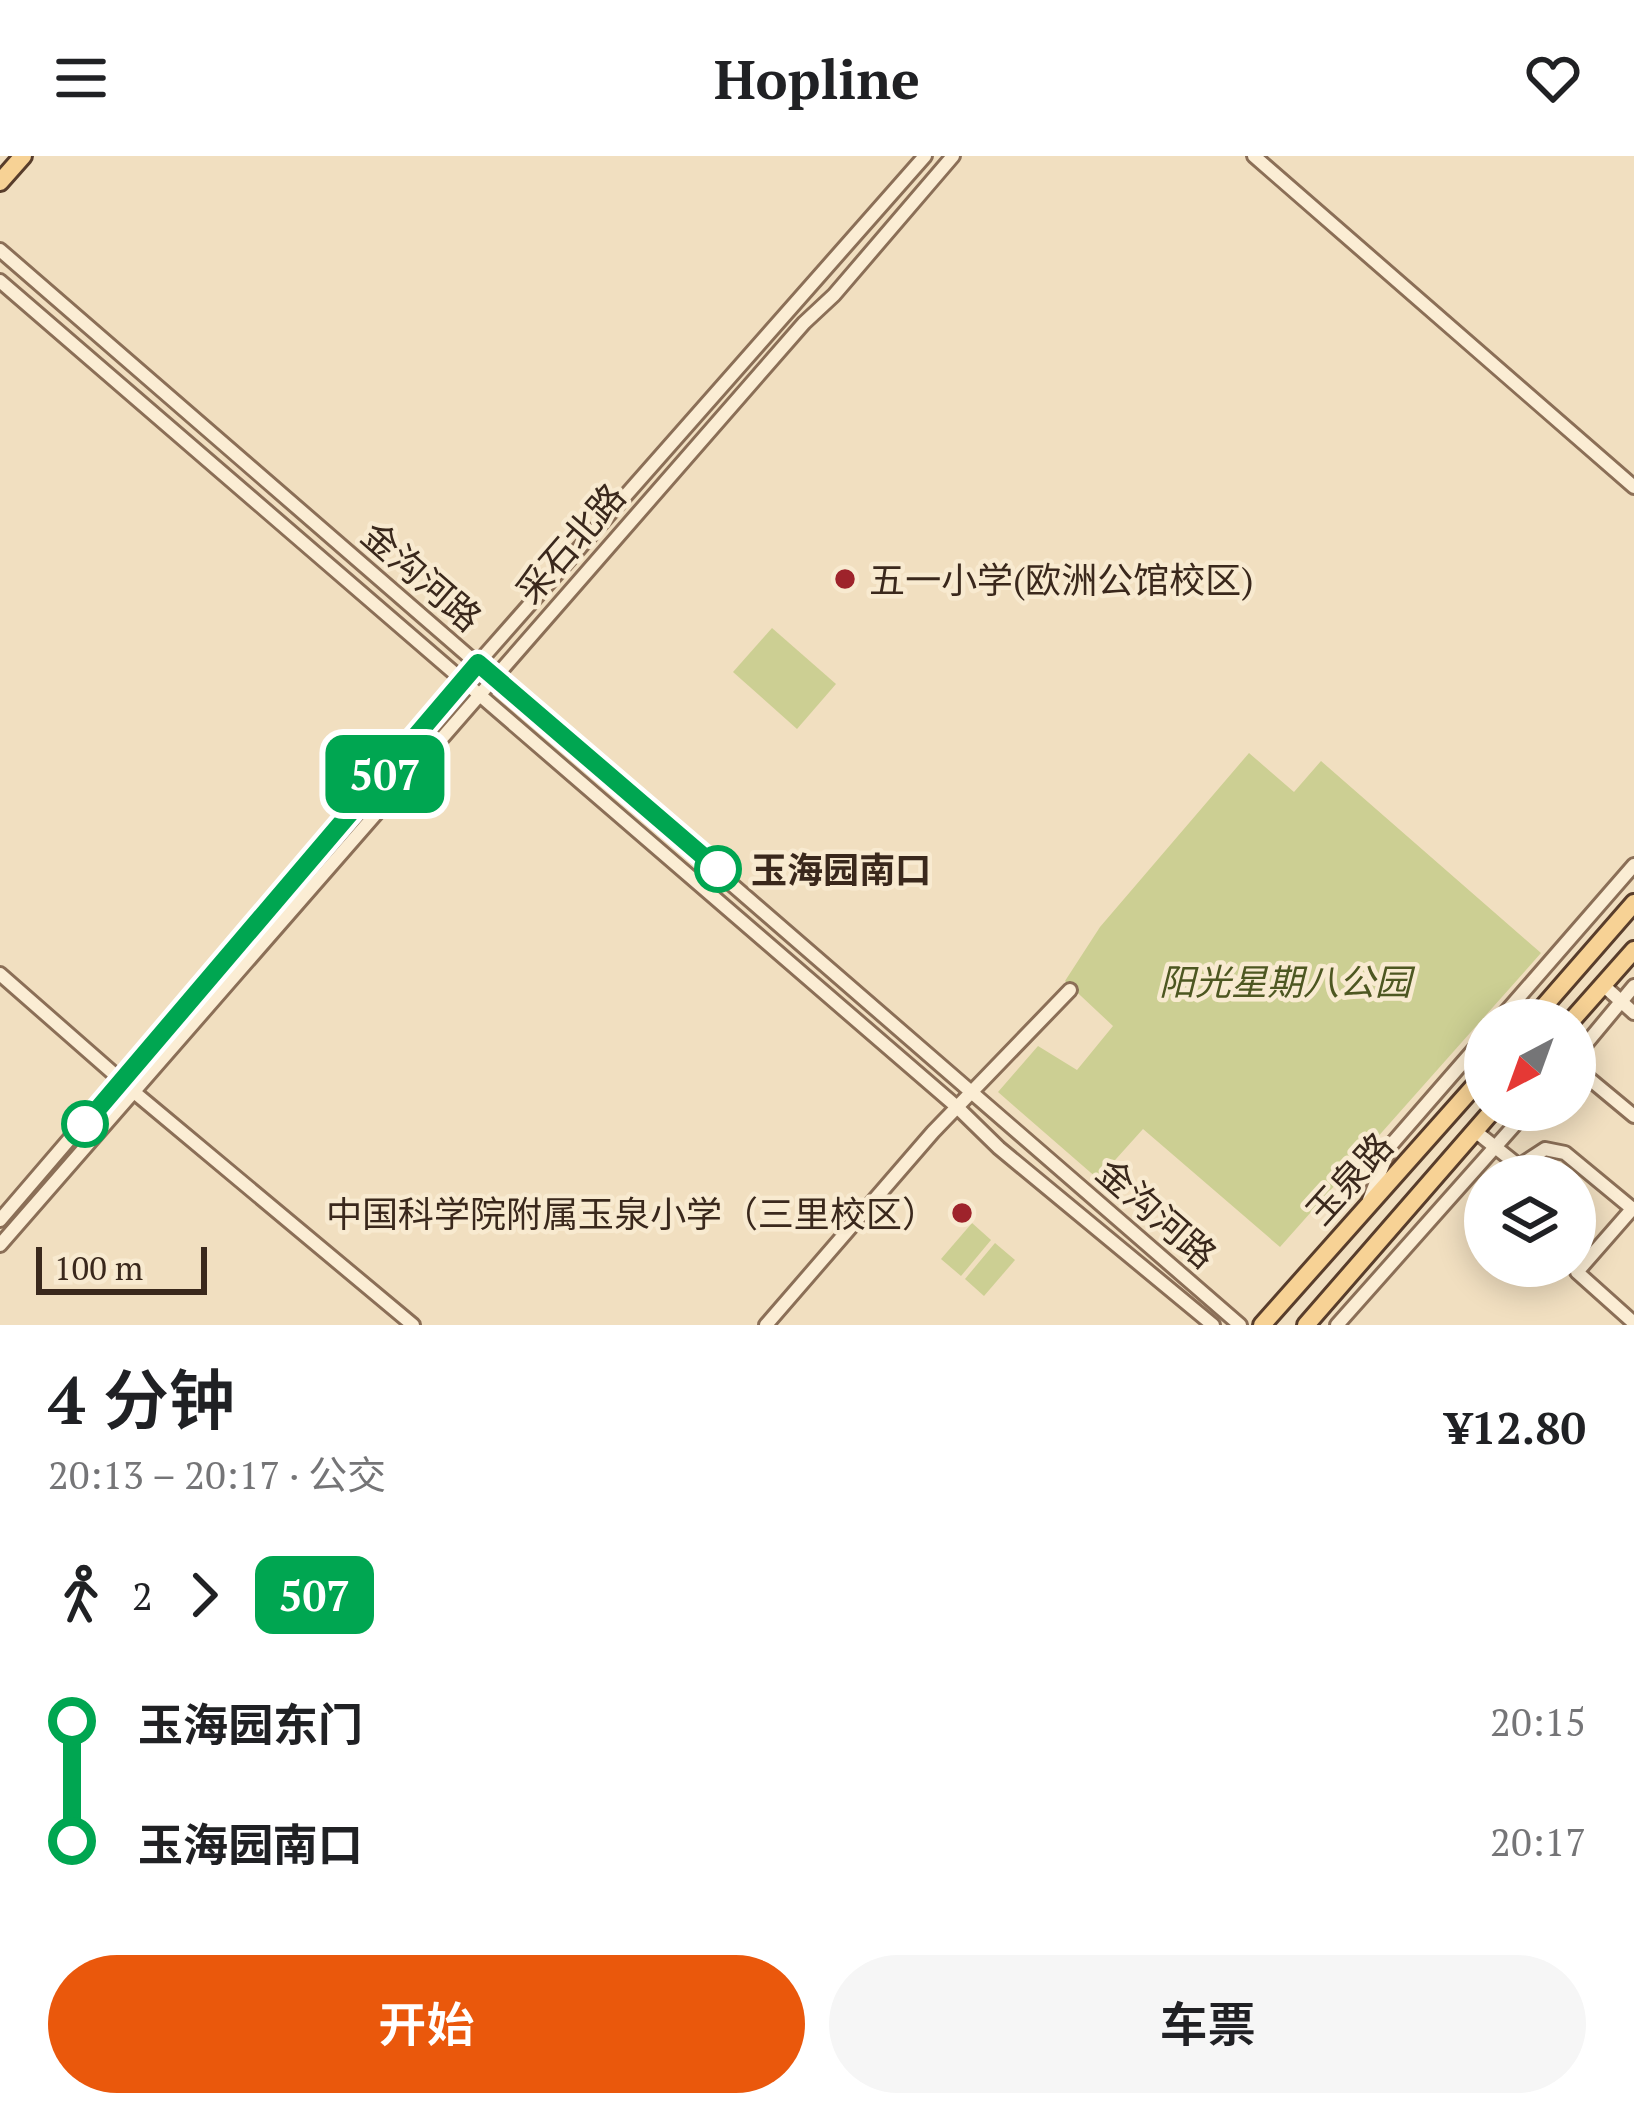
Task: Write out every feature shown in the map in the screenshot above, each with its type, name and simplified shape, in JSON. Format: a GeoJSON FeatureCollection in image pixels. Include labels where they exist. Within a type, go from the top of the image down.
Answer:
{"type":"FeatureCollection","features":[{"type":"Feature","properties":{"kind":"main road"},"geometry":{"type":"LineString","coordinates":[[0,182],[23,156]]}},
{"type":"Feature","properties":{"kind":"main road"},"geometry":{"type":"LineString","coordinates":[[1550,999],[1634,903]]}},
{"type":"Feature","properties":{"kind":"main road"},"geometry":{"type":"LineString","coordinates":[[1591,999],[1634,950]]}},
{"type":"Feature","properties":{"kind":"main road","name":"玉泉路"},"geometry":{"type":"LineString","coordinates":[[1262,1325],[1464,1098]]}},
{"type":"Feature","properties":{"kind":"main road","name":"玉泉路"},"geometry":{"type":"LineString","coordinates":[[1306,1325],[1475,1131]]}},
{"type":"Feature","properties":{"kind":"main road"},"geometry":{"type":"LineString","coordinates":[[1276,1325],[1280,1306]]}},
{"type":"Feature","properties":{"kind":"street","name":"采石北路"},"geometry":{"type":"LineString","coordinates":[[0,1220],[478,663],[925,156]]}},
{"type":"Feature","properties":{"kind":"street","name":"采石北路"},"geometry":{"type":"LineString","coordinates":[[0,1246],[493,676],[952,156]]}},
{"type":"Feature","properties":{"kind":"street"},"geometry":{"type":"LineString","coordinates":[[1254,156],[1634,487]]}},
{"type":"Feature","properties":{"kind":"street","name":"金沟河路"},"geometry":{"type":"LineString","coordinates":[[0,250],[1240,1325]]}},
{"type":"Feature","properties":{"kind":"street","name":"金沟河路"},"geometry":{"type":"LineString","coordinates":[[0,281],[1112,1244],[1214,1325]]}},
{"type":"Feature","properties":{"kind":"street"},"geometry":{"type":"LineString","coordinates":[[1517,999],[1634,865]]}},
{"type":"Feature","properties":{"kind":"street"},"geometry":{"type":"LineString","coordinates":[[0,974],[122,1082]]}},
{"type":"Feature","properties":{"kind":"street"},"geometry":{"type":"LineString","coordinates":[[1603,985],[1634,1013]]}},
{"type":"Feature","properties":{"kind":"street"},"geometry":{"type":"LineString","coordinates":[[1596,1032],[1634,986]]}},
{"type":"Feature","properties":{"kind":"street"},"geometry":{"type":"LineString","coordinates":[[766,1325],[957,1107],[1070,990]]}},
{"type":"Feature","properties":{"kind":"street"},"geometry":{"type":"LineString","coordinates":[[1366,1208],[1391,1145],[1464,1061]]}},
{"type":"Feature","properties":{"kind":"street"},"geometry":{"type":"LineString","coordinates":[[1596,1084],[1634,1116]]}},
{"type":"Feature","properties":{"kind":"street"},"geometry":{"type":"LineString","coordinates":[[134,1092],[413,1325]]}},
{"type":"Feature","properties":{"kind":"street"},"geometry":{"type":"LineString","coordinates":[[1475,1131],[1519,1166],[1545,1149],[1557,1149],[1634,1209],[1577,1272],[1634,1323]]}},
{"type":"Feature","properties":{"kind":"street"},"geometry":{"type":"LineString","coordinates":[[1323,1306],[1341,1324],[1509,1131]]}},
{"type":"Feature","properties":{"kind":"green space"},"geometry":{"type":"Polygon","coordinates":[[[772,628],[836,684],[797,729],[733,672],[772,628]]]}},
{"type":"Feature","properties":{"kind":"green space","name":"阳光星期八公园"},"geometry":{"type":"Polygon","coordinates":[[[1249,753],[1294,792],[1321,761],[1541,953],[1500,999],[1464,999],[1464,1040],[1280,1247],[1143,1129],[1098,1179],[998,1092],[1038,1046],[1077,1070],[1113,1026],[1065,981],[1100,927],[1249,753]]]}},
{"type":"Feature","properties":{"kind":"green space"},"geometry":{"type":"Polygon","coordinates":[[[972,1223],[991,1240],[961,1276],[941,1259],[972,1223]]]}},
{"type":"Feature","properties":{"kind":"green space"},"geometry":{"type":"Polygon","coordinates":[[[995,1243],[1015,1260],[984,1296],[965,1279],[995,1243]]]}},
{"type":"Feature","properties":{"kind":"bus line","name":"507"},"geometry":{"type":"LineString","coordinates":[[85,1124],[478,663],[718,869]]}},
{"type":"Feature","properties":{"kind":"place","name":"五一小学(欧洲公馆校区)"},"geometry":{"type":"Point","coordinates":[845,579]}},
{"type":"Feature","properties":{"kind":"place","name":"玉海园南口"},"geometry":{"type":"Point","coordinates":[718,869]}},
{"type":"Feature","properties":{"kind":"place","name":"中国科学院附属玉泉小学（三里校区）"},"geometry":{"type":"Point","coordinates":[962,1213]}}]}
